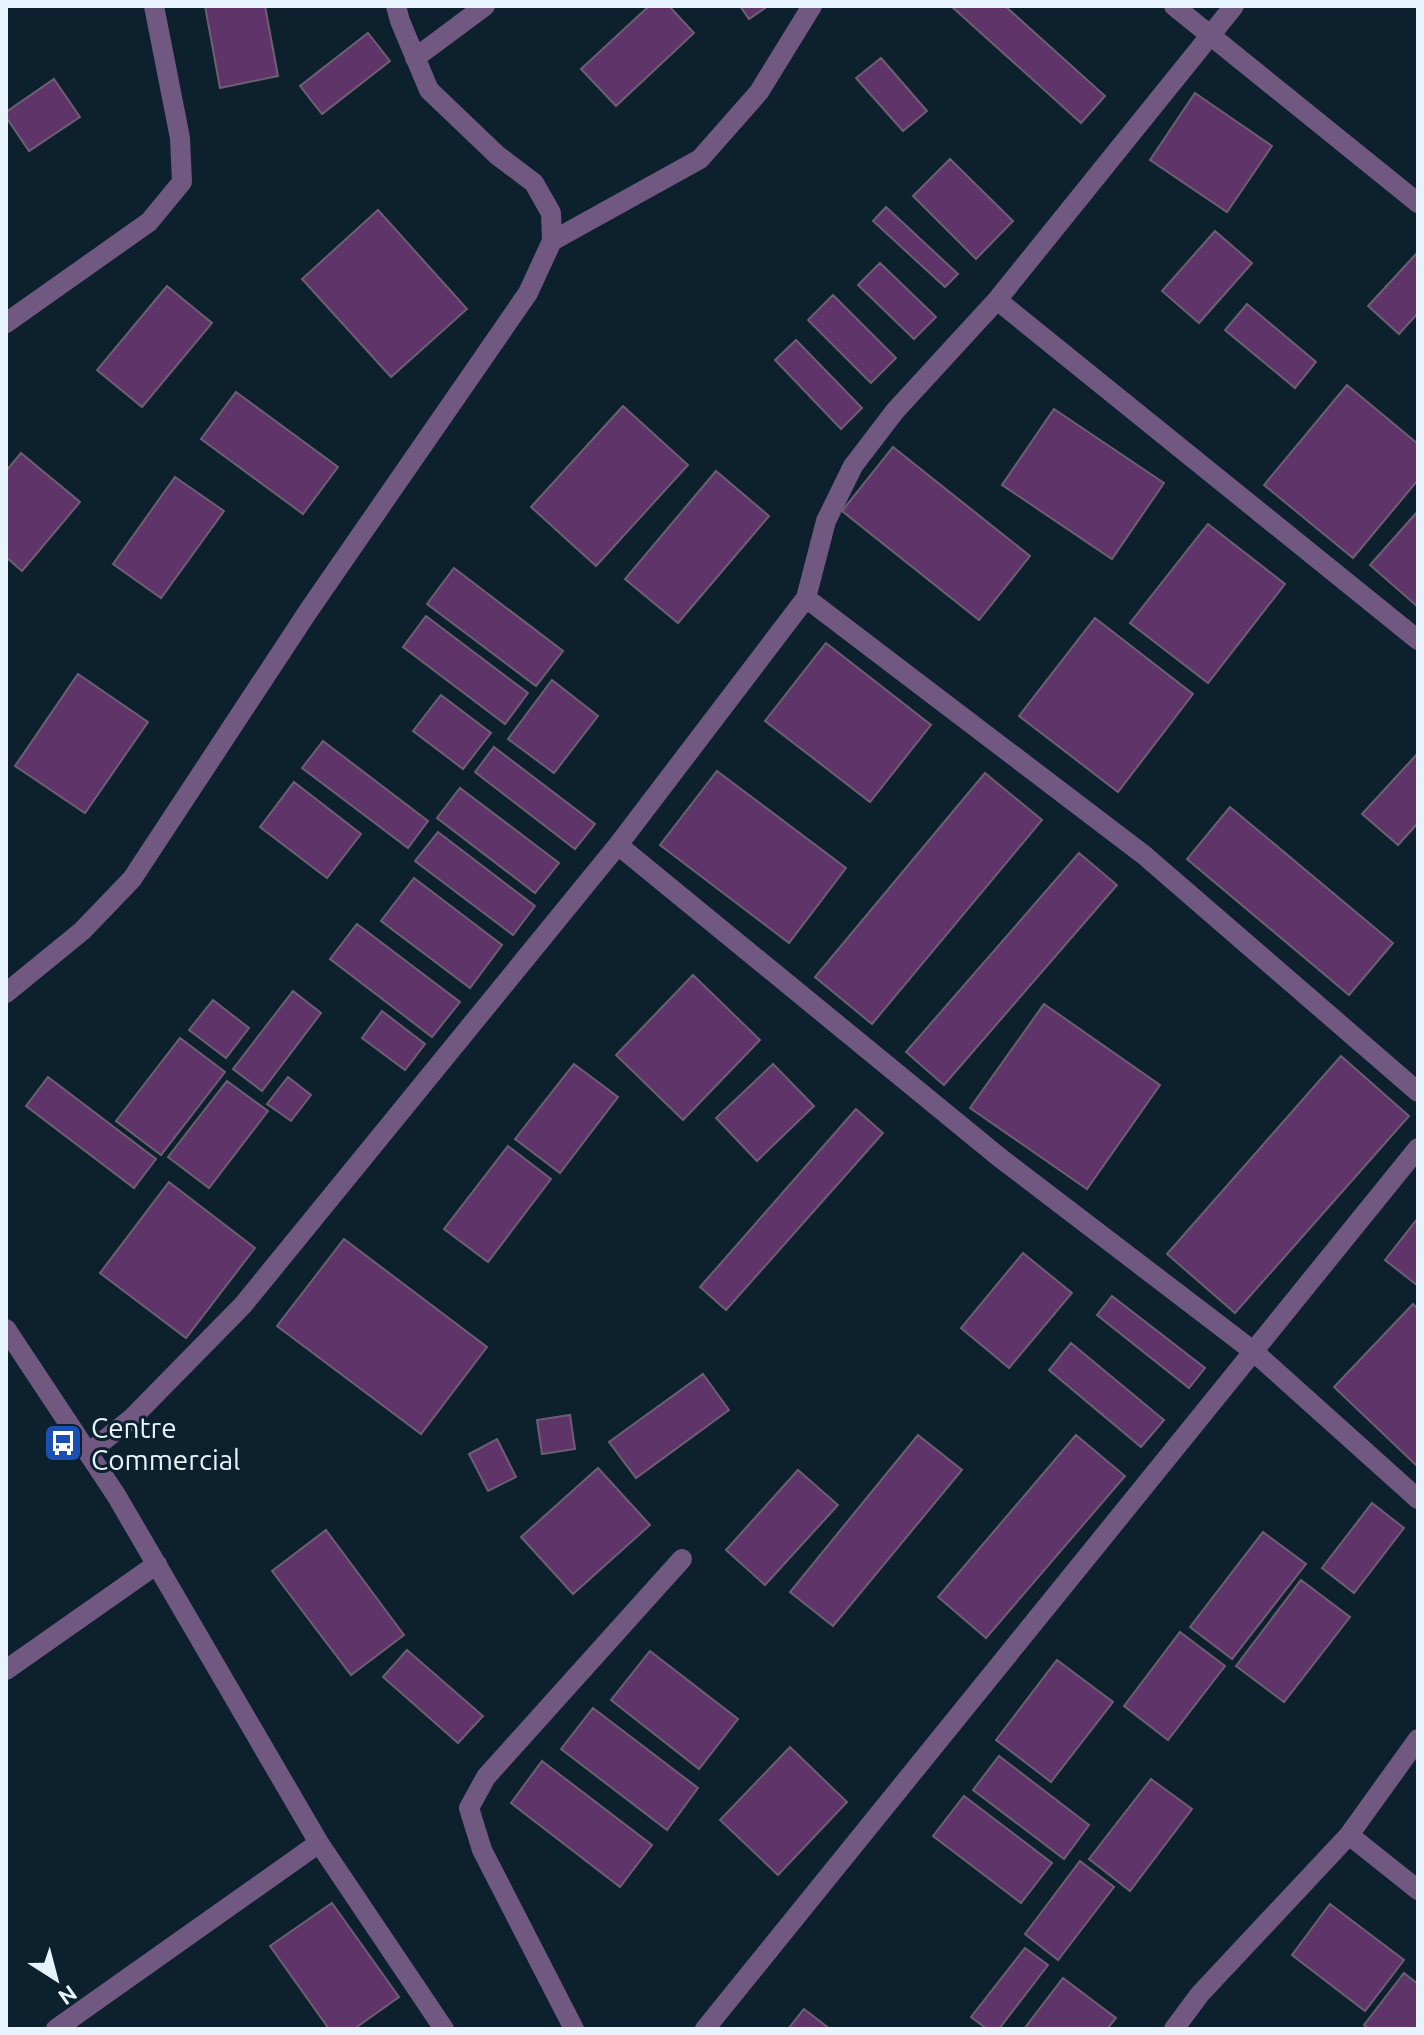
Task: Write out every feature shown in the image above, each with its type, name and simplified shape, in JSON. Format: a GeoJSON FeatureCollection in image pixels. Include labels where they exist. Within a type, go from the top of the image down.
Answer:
{"type":"FeatureCollection","features":[{"type":"Feature","properties":{"kind":"street"},"geometry":{"type":"LineString","coordinates":[[6,323],[149,222],[182,182],[180,138],[154,6]]}},
{"type":"Feature","properties":{"kind":"street"},"geometry":{"type":"LineString","coordinates":[[6,993],[82,931],[132,879],[309,610],[528,293],[552,241],[551,213],[534,183],[497,155],[429,90],[396,6]]}},
{"type":"Feature","properties":{"kind":"street"},"geometry":{"type":"LineString","coordinates":[[415,58],[485,6]]}},
{"type":"Feature","properties":{"kind":"street"},"geometry":{"type":"LineString","coordinates":[[552,241],[700,159],[759,92],[812,6]]}},
{"type":"Feature","properties":{"kind":"street"},"geometry":{"type":"LineString","coordinates":[[1174,6],[1418,203]]}},
{"type":"Feature","properties":{"kind":"street"},"geometry":{"type":"LineString","coordinates":[[88,1453],[132,1418],[243,1305],[618,845],[806,598],[826,521],[853,466],[895,411],[997,300],[1234,6]]}},
{"type":"Feature","properties":{"kind":"street"},"geometry":{"type":"LineString","coordinates":[[997,300],[1418,640]]}},
{"type":"Feature","properties":{"kind":"street"},"geometry":{"type":"LineString","coordinates":[[806,598],[1144,855],[1418,1092]]}},
{"type":"Feature","properties":{"kind":"street"},"geometry":{"type":"LineString","coordinates":[[618,845],[999,1157],[1253,1351],[1418,1499]]}},
{"type":"Feature","properties":{"kind":"street"},"geometry":{"type":"LineString","coordinates":[[705,2029],[1418,1148]]}},
{"type":"Feature","properties":{"kind":"street"},"geometry":{"type":"LineString","coordinates":[[6,1329],[157,1564],[319,1843],[444,2029]]}},
{"type":"Feature","properties":{"kind":"street"},"geometry":{"type":"LineString","coordinates":[[574,2029],[482,1850],[469,1808],[486,1777],[682,1559]]}},
{"type":"Feature","properties":{"kind":"street"},"geometry":{"type":"LineString","coordinates":[[6,1670],[157,1564]]}},
{"type":"Feature","properties":{"kind":"street"},"geometry":{"type":"LineString","coordinates":[[1174,2029],[1200,1994],[1349,1835],[1418,1739]]}},
{"type":"Feature","properties":{"kind":"street"},"geometry":{"type":"LineString","coordinates":[[1349,1835],[1418,1890]]}},
{"type":"Feature","properties":{"kind":"street"},"geometry":{"type":"LineString","coordinates":[[56,2029],[319,1843]]}},
{"type":"Feature","properties":{"kind":"building"},"geometry":{"type":"Polygon","coordinates":[[[205,6],[265,6],[278,76],[220,88],[205,6]]]}},
{"type":"Feature","properties":{"kind":"building"},"geometry":{"type":"Polygon","coordinates":[[[649,6],[669,6],[694,33],[616,106],[581,69],[649,6]]]}},
{"type":"Feature","properties":{"kind":"building"},"geometry":{"type":"Polygon","coordinates":[[[740,6],[768,6],[749,19],[740,6]]]}},
{"type":"Feature","properties":{"kind":"building"},"geometry":{"type":"Polygon","coordinates":[[[951,6],[1005,6],[1105,96],[1081,123],[951,6]]]}},
{"type":"Feature","properties":{"kind":"building"},"geometry":{"type":"Polygon","coordinates":[[[368,33],[390,61],[322,114],[300,86],[368,33]]]}},
{"type":"Feature","properties":{"kind":"building"},"geometry":{"type":"Polygon","coordinates":[[[881,58],[927,111],[903,131],[856,78],[881,58]]]}},
{"type":"Feature","properties":{"kind":"building"},"geometry":{"type":"Polygon","coordinates":[[[54,79],[80,117],[29,151],[6,117],[6,112],[54,79]]]}},
{"type":"Feature","properties":{"kind":"building"},"geometry":{"type":"Polygon","coordinates":[[[1195,93],[1272,146],[1227,212],[1150,160],[1195,93]]]}},
{"type":"Feature","properties":{"kind":"building"},"geometry":{"type":"Polygon","coordinates":[[[950,159],[1013,221],[976,259],[913,196],[950,159]]]}},
{"type":"Feature","properties":{"kind":"building"},"geometry":{"type":"Polygon","coordinates":[[[886,207],[958,274],[945,287],[873,221],[886,207]]]}},
{"type":"Feature","properties":{"kind":"building"},"geometry":{"type":"Polygon","coordinates":[[[378,210],[467,309],[391,377],[302,279],[378,210]]]}},
{"type":"Feature","properties":{"kind":"building"},"geometry":{"type":"Polygon","coordinates":[[[1215,231],[1252,263],[1199,323],[1162,291],[1215,231]]]}},
{"type":"Feature","properties":{"kind":"building"},"geometry":{"type":"Polygon","coordinates":[[[1416,254],[1418,313],[1399,334],[1368,306],[1416,254]]]}},
{"type":"Feature","properties":{"kind":"building"},"geometry":{"type":"Polygon","coordinates":[[[880,263],[936,317],[914,339],[858,285],[880,263]]]}},
{"type":"Feature","properties":{"kind":"building"},"geometry":{"type":"Polygon","coordinates":[[[167,286],[212,323],[142,407],[97,370],[167,286]]]}},
{"type":"Feature","properties":{"kind":"building"},"geometry":{"type":"Polygon","coordinates":[[[833,295],[896,358],[871,383],[808,320],[833,295]]]}},
{"type":"Feature","properties":{"kind":"building"},"geometry":{"type":"Polygon","coordinates":[[[1247,304],[1316,362],[1295,388],[1225,330],[1247,304]]]}},
{"type":"Feature","properties":{"kind":"building"},"geometry":{"type":"Polygon","coordinates":[[[796,340],[862,408],[841,429],[775,360],[796,340]]]}},
{"type":"Feature","properties":{"kind":"building"},"geometry":{"type":"Polygon","coordinates":[[[1347,385],[1418,444],[1418,480],[1353,558],[1264,485],[1347,385]]]}},
{"type":"Feature","properties":{"kind":"building"},"geometry":{"type":"Polygon","coordinates":[[[236,392],[338,467],[303,514],[201,439],[236,392]]]}},
{"type":"Feature","properties":{"kind":"building"},"geometry":{"type":"Polygon","coordinates":[[[623,406],[688,465],[596,566],[531,507],[623,406]]]}},
{"type":"Feature","properties":{"kind":"building"},"geometry":{"type":"Polygon","coordinates":[[[1054,409],[1164,483],[1112,559],[1002,485],[1054,409]]]}},
{"type":"Feature","properties":{"kind":"building"},"geometry":{"type":"Polygon","coordinates":[[[893,447],[1030,556],[979,620],[842,511],[893,447]]]}},
{"type":"Feature","properties":{"kind":"building"},"geometry":{"type":"Polygon","coordinates":[[[21,453],[80,502],[22,571],[6,557],[6,471],[21,453]]]}},
{"type":"Feature","properties":{"kind":"building"},"geometry":{"type":"Polygon","coordinates":[[[716,471],[769,516],[678,623],[625,579],[716,471]]]}},
{"type":"Feature","properties":{"kind":"building"},"geometry":{"type":"Polygon","coordinates":[[[175,477],[224,511],[161,598],[113,564],[175,477]]]}},
{"type":"Feature","properties":{"kind":"building"},"geometry":{"type":"Polygon","coordinates":[[[1418,511],[1418,607],[1370,565],[1418,511]]]}},
{"type":"Feature","properties":{"kind":"building"},"geometry":{"type":"Polygon","coordinates":[[[1208,524],[1285,584],[1208,683],[1130,623],[1208,524]]]}},
{"type":"Feature","properties":{"kind":"building"},"geometry":{"type":"Polygon","coordinates":[[[454,568],[563,651],[536,686],[427,604],[454,568]]]}},
{"type":"Feature","properties":{"kind":"building"},"geometry":{"type":"Polygon","coordinates":[[[426,616],[528,693],[505,724],[403,647],[426,616]]]}},
{"type":"Feature","properties":{"kind":"building"},"geometry":{"type":"Polygon","coordinates":[[[1095,618],[1193,694],[1118,792],[1019,716],[1095,618]]]}},
{"type":"Feature","properties":{"kind":"building"},"geometry":{"type":"Polygon","coordinates":[[[826,643],[931,725],[870,802],[765,721],[826,643]]]}},
{"type":"Feature","properties":{"kind":"building"},"geometry":{"type":"Polygon","coordinates":[[[78,674],[148,722],[85,813],[15,766],[78,674]]]}},
{"type":"Feature","properties":{"kind":"building"},"geometry":{"type":"Polygon","coordinates":[[[552,680],[598,716],[554,773],[508,739],[552,680]]]}},
{"type":"Feature","properties":{"kind":"building"},"geometry":{"type":"Polygon","coordinates":[[[441,695],[491,733],[463,769],[413,731],[441,695]]]}},
{"type":"Feature","properties":{"kind":"building"},"geometry":{"type":"Polygon","coordinates":[[[323,741],[428,821],[408,848],[302,768],[323,741]]]}},
{"type":"Feature","properties":{"kind":"building"},"geometry":{"type":"Polygon","coordinates":[[[494,747],[595,824],[575,849],[475,772],[494,747]]]}},
{"type":"Feature","properties":{"kind":"building"},"geometry":{"type":"Polygon","coordinates":[[[1418,753],[1418,823],[1398,845],[1362,814],[1418,753]]]}},
{"type":"Feature","properties":{"kind":"building"},"geometry":{"type":"Polygon","coordinates":[[[717,771],[846,868],[789,943],[660,845],[717,771]]]}},
{"type":"Feature","properties":{"kind":"building"},"geometry":{"type":"Polygon","coordinates":[[[985,773],[1042,820],[872,1024],[815,977],[985,773]]]}},
{"type":"Feature","properties":{"kind":"building"},"geometry":{"type":"Polygon","coordinates":[[[294,782],[361,834],[327,878],[260,827],[294,782]]]}},
{"type":"Feature","properties":{"kind":"building"},"geometry":{"type":"Polygon","coordinates":[[[460,788],[559,863],[535,893],[437,818],[460,788]]]}},
{"type":"Feature","properties":{"kind":"building"},"geometry":{"type":"Polygon","coordinates":[[[1230,807],[1393,943],[1349,995],[1187,859],[1230,807]]]}},
{"type":"Feature","properties":{"kind":"building"},"geometry":{"type":"Polygon","coordinates":[[[438,832],[535,906],[513,935],[415,861],[438,832]]]}},
{"type":"Feature","properties":{"kind":"building"},"geometry":{"type":"Polygon","coordinates":[[[1079,853],[1117,885],[944,1085],[906,1052],[1079,853]]]}},
{"type":"Feature","properties":{"kind":"building"},"geometry":{"type":"Polygon","coordinates":[[[414,878],[502,945],[470,988],[381,921],[414,878]]]}},
{"type":"Feature","properties":{"kind":"building"},"geometry":{"type":"Polygon","coordinates":[[[357,924],[460,1002],[432,1037],[330,959],[357,924]]]}},
{"type":"Feature","properties":{"kind":"building"},"geometry":{"type":"Polygon","coordinates":[[[693,975],[760,1040],[683,1120],[616,1055],[693,975]]]}},
{"type":"Feature","properties":{"kind":"building"},"geometry":{"type":"Polygon","coordinates":[[[293,991],[321,1013],[262,1091],[233,1069],[293,991]]]}},
{"type":"Feature","properties":{"kind":"building"},"geometry":{"type":"Polygon","coordinates":[[[213,1000],[249,1028],[226,1058],[189,1030],[213,1000]]]}},
{"type":"Feature","properties":{"kind":"building"},"geometry":{"type":"Polygon","coordinates":[[[1044,1004],[1160,1085],[1087,1189],[970,1108],[1044,1004]]]}},
{"type":"Feature","properties":{"kind":"building"},"geometry":{"type":"Polygon","coordinates":[[[382,1011],[425,1044],[405,1070],[362,1038],[382,1011]]]}},
{"type":"Feature","properties":{"kind":"building"},"geometry":{"type":"Polygon","coordinates":[[[180,1038],[225,1072],[161,1155],[116,1121],[180,1038]]]}},
{"type":"Feature","properties":{"kind":"building"},"geometry":{"type":"Polygon","coordinates":[[[1341,1056],[1409,1116],[1235,1313],[1167,1254],[1341,1056]]]}},
{"type":"Feature","properties":{"kind":"building"},"geometry":{"type":"Polygon","coordinates":[[[574,1064],[618,1097],[560,1173],[515,1139],[574,1064]]]}},
{"type":"Feature","properties":{"kind":"building"},"geometry":{"type":"Polygon","coordinates":[[[773,1064],[814,1106],[757,1161],[716,1118],[773,1064]]]}},
{"type":"Feature","properties":{"kind":"building"},"geometry":{"type":"Polygon","coordinates":[[[48,1077],[156,1159],[134,1188],[26,1106],[48,1077]]]}},
{"type":"Feature","properties":{"kind":"building"},"geometry":{"type":"Polygon","coordinates":[[[288,1077],[311,1095],[291,1121],[267,1104],[288,1077]]]}},
{"type":"Feature","properties":{"kind":"building"},"geometry":{"type":"Polygon","coordinates":[[[227,1081],[268,1111],[209,1188],[168,1157],[227,1081]]]}},
{"type":"Feature","properties":{"kind":"building"},"geometry":{"type":"Polygon","coordinates":[[[856,1109],[883,1133],[726,1310],[700,1287],[856,1109]]]}},
{"type":"Feature","properties":{"kind":"building"},"geometry":{"type":"Polygon","coordinates":[[[508,1146],[551,1179],[488,1262],[444,1229],[508,1146]]]}},
{"type":"Feature","properties":{"kind":"building"},"geometry":{"type":"Polygon","coordinates":[[[169,1182],[255,1248],[186,1338],[100,1273],[169,1182]]]}},
{"type":"Feature","properties":{"kind":"building"},"geometry":{"type":"Polygon","coordinates":[[[1418,1218],[1418,1286],[1385,1260],[1418,1218]]]}},
{"type":"Feature","properties":{"kind":"building"},"geometry":{"type":"Polygon","coordinates":[[[344,1239],[487,1347],[421,1434],[277,1326],[344,1239]]]}},
{"type":"Feature","properties":{"kind":"building"},"geometry":{"type":"Polygon","coordinates":[[[1023,1253],[1072,1293],[1009,1368],[961,1328],[1023,1253]]]}},
{"type":"Feature","properties":{"kind":"building"},"geometry":{"type":"Polygon","coordinates":[[[1112,1296],[1205,1368],[1189,1388],[1097,1315],[1112,1296]]]}},
{"type":"Feature","properties":{"kind":"building"},"geometry":{"type":"Polygon","coordinates":[[[1413,1304],[1418,1309],[1418,1467],[1334,1387],[1413,1304]]]}},
{"type":"Feature","properties":{"kind":"building"},"geometry":{"type":"Polygon","coordinates":[[[1071,1343],[1164,1420],[1141,1447],[1049,1370],[1071,1343]]]}},
{"type":"Feature","properties":{"kind":"building"},"geometry":{"type":"Polygon","coordinates":[[[703,1374],[729,1410],[636,1478],[609,1442],[703,1374]]]}},
{"type":"Feature","properties":{"kind":"building"},"geometry":{"type":"Polygon","coordinates":[[[570,1415],[575,1449],[542,1454],[537,1420],[570,1415]]]}},
{"type":"Feature","properties":{"kind":"building"},"geometry":{"type":"Polygon","coordinates":[[[918,1435],[962,1470],[833,1626],[790,1592],[918,1435]]]}},
{"type":"Feature","properties":{"kind":"building"},"geometry":{"type":"Polygon","coordinates":[[[1076,1435],[1125,1476],[986,1638],[938,1597],[1076,1435]]]}},
{"type":"Feature","properties":{"kind":"building"},"geometry":{"type":"Polygon","coordinates":[[[497,1439],[516,1477],[488,1491],[469,1454],[497,1439]]]}},
{"type":"Feature","properties":{"kind":"building"},"geometry":{"type":"Polygon","coordinates":[[[598,1468],[650,1525],[573,1594],[521,1537],[598,1468]]]}},
{"type":"Feature","properties":{"kind":"building"},"geometry":{"type":"Polygon","coordinates":[[[798,1470],[838,1505],[765,1585],[726,1550],[798,1470]]]}},
{"type":"Feature","properties":{"kind":"building"},"geometry":{"type":"Polygon","coordinates":[[[1372,1503],[1404,1528],[1354,1593],[1322,1568],[1372,1503]]]}},
{"type":"Feature","properties":{"kind":"building"},"geometry":{"type":"Polygon","coordinates":[[[326,1530],[404,1635],[351,1675],[272,1571],[326,1530]]]}},
{"type":"Feature","properties":{"kind":"building"},"geometry":{"type":"Polygon","coordinates":[[[1263,1532],[1306,1564],[1232,1659],[1190,1627],[1263,1532]]]}},
{"type":"Feature","properties":{"kind":"building"},"geometry":{"type":"Polygon","coordinates":[[[1301,1580],[1350,1617],[1284,1702],[1236,1666],[1301,1580]]]}},
{"type":"Feature","properties":{"kind":"building"},"geometry":{"type":"Polygon","coordinates":[[[1180,1632],[1225,1666],[1168,1740],[1124,1706],[1180,1632]]]}},
{"type":"Feature","properties":{"kind":"building"},"geometry":{"type":"Polygon","coordinates":[[[407,1650],[483,1716],[458,1743],[383,1677],[407,1650]]]}},
{"type":"Feature","properties":{"kind":"building"},"geometry":{"type":"Polygon","coordinates":[[[650,1651],[738,1719],[699,1769],[611,1700],[650,1651]]]}},
{"type":"Feature","properties":{"kind":"building"},"geometry":{"type":"Polygon","coordinates":[[[1057,1660],[1113,1702],[1051,1782],[996,1740],[1057,1660]]]}},
{"type":"Feature","properties":{"kind":"building"},"geometry":{"type":"Polygon","coordinates":[[[593,1708],[698,1788],[667,1830],[561,1749],[593,1708]]]}},
{"type":"Feature","properties":{"kind":"building"},"geometry":{"type":"Polygon","coordinates":[[[790,1747],[847,1802],[778,1875],[720,1820],[790,1747]]]}},
{"type":"Feature","properties":{"kind":"building"},"geometry":{"type":"Polygon","coordinates":[[[999,1756],[1089,1825],[1064,1859],[973,1790],[999,1756]]]}},
{"type":"Feature","properties":{"kind":"building"},"geometry":{"type":"Polygon","coordinates":[[[542,1761],[652,1845],[620,1887],[511,1803],[542,1761]]]}},
{"type":"Feature","properties":{"kind":"building"},"geometry":{"type":"Polygon","coordinates":[[[1151,1779],[1192,1809],[1130,1891],[1089,1859],[1151,1779]]]}},
{"type":"Feature","properties":{"kind":"building"},"geometry":{"type":"Polygon","coordinates":[[[964,1796],[1052,1863],[1021,1903],[933,1836],[964,1796]]]}},
{"type":"Feature","properties":{"kind":"building"},"geometry":{"type":"Polygon","coordinates":[[[1080,1861],[1114,1887],[1058,1960],[1025,1934],[1080,1861]]]}},
{"type":"Feature","properties":{"kind":"building"},"geometry":{"type":"Polygon","coordinates":[[[332,1903],[399,1997],[354,2029],[329,2029],[270,1946],[332,1903]]]}},
{"type":"Feature","properties":{"kind":"building"},"geometry":{"type":"Polygon","coordinates":[[[1330,1904],[1404,1960],[1365,2011],[1292,1955],[1330,1904]]]}},
{"type":"Feature","properties":{"kind":"building"},"geometry":{"type":"Polygon","coordinates":[[[1025,1948],[1048,1965],[999,2029],[987,2029],[971,2017],[1025,1948]]]}},
{"type":"Feature","properties":{"kind":"building"},"geometry":{"type":"Polygon","coordinates":[[[1404,1973],[1418,1984],[1418,2029],[1369,2029],[1364,2025],[1404,1973]]]}},
{"type":"Feature","properties":{"kind":"building"},"geometry":{"type":"Polygon","coordinates":[[[1063,1978],[1116,2018],[1107,2029],[1024,2029],[1063,1978]]]}},
{"type":"Feature","properties":{"kind":"building"},"geometry":{"type":"Polygon","coordinates":[[[804,2009],[830,2029],[788,2029],[804,2009]]]}},
{"type":"Feature","properties":{"kind":"place","name":"Centre Commercial"},"geometry":{"type":"Point","coordinates":[63,1443]}}]}
